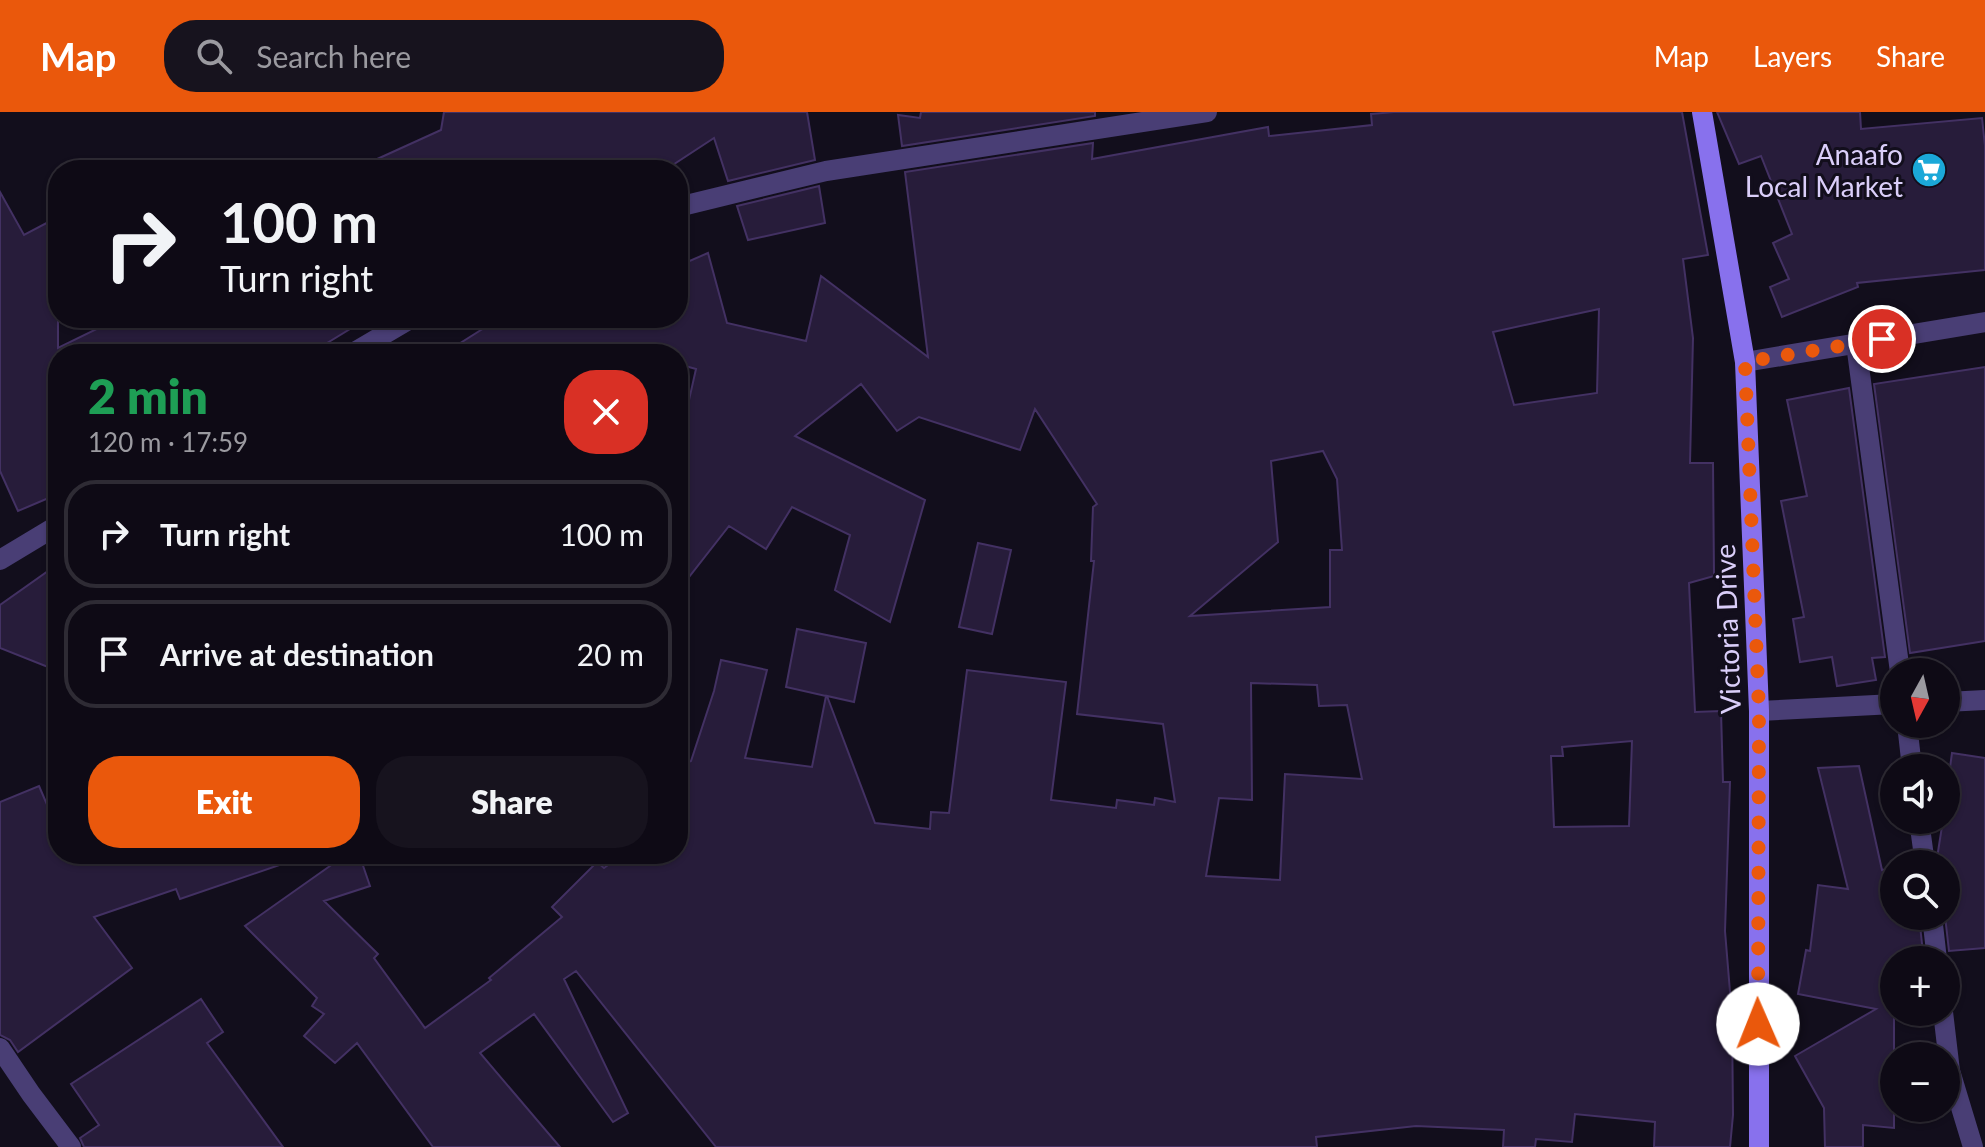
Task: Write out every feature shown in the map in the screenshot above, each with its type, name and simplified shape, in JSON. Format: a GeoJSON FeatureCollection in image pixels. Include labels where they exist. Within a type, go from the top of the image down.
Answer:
{"type":"FeatureCollection","features":[{"type":"Feature","properties":{"kind":"street"},"geometry":{"type":"LineString","coordinates":[[688,205],[826,171],[1207,112]]}},
{"type":"Feature","properties":{"kind":"street","name":"Victoria Drive"},"geometry":{"type":"LineString","coordinates":[[1702,112],[1745,362],[1759,711],[1759,1147]]}},
{"type":"Feature","properties":{"kind":"street"},"geometry":{"type":"LineString","coordinates":[[1745,362],[1985,322]]}},
{"type":"Feature","properties":{"kind":"street"},"geometry":{"type":"LineString","coordinates":[[368,344],[395,328]]}},
{"type":"Feature","properties":{"kind":"street"},"geometry":{"type":"LineString","coordinates":[[1856,344],[1898,658]]}},
{"type":"Feature","properties":{"kind":"street"},"geometry":{"type":"LineString","coordinates":[[0,560],[48,531]]}},
{"type":"Feature","properties":{"kind":"street"},"geometry":{"type":"LineString","coordinates":[[1960,701],[1985,700]]}},
{"type":"Feature","properties":{"kind":"street"},"geometry":{"type":"LineString","coordinates":[[1759,711],[1880,705]]}},
{"type":"Feature","properties":{"kind":"street"},"geometry":{"type":"LineString","coordinates":[[1945,1026],[1950,1071],[1973,1147]]}},
{"type":"Feature","properties":{"kind":"street"},"geometry":{"type":"LineString","coordinates":[[0,1048],[71,1147]]}},
{"type":"Feature","properties":{"kind":"building"},"geometry":{"type":"Polygon","coordinates":[[[444,112],[807,112],[815,160],[728,181],[714,138],[680,160],[375,160],[441,130],[444,112]]]}},
{"type":"Feature","properties":{"kind":"building"},"geometry":{"type":"Polygon","coordinates":[[[921,112],[1095,112],[1095,116],[902,146],[898,115],[920,118],[921,112]]]}},
{"type":"Feature","properties":{"kind":"building"},"geometry":{"type":"Polygon","coordinates":[[[1394,112],[1682,112],[1708,255],[1683,259],[1693,338],[1690,463],[1713,463],[1714,576],[1689,583],[1695,712],[1721,711],[1723,782],[1730,782],[1725,931],[1732,1016],[1733,1115],[1730,1147],[1654,1147],[1655,1122],[1575,1114],[1572,1142],[1536,1139],[1535,1147],[1503,1147],[1504,1130],[1416,1126],[1316,1137],[1317,1147],[716,1147],[576,971],[564,979],[628,1113],[613,1122],[534,1014],[480,1053],[560,1147],[433,1147],[357,1043],[335,1063],[304,1036],[324,1014],[312,1006],[317,998],[245,926],[333,864],[362,864],[370,886],[324,901],[378,954],[374,958],[425,1028],[491,980],[489,978],[562,917],[552,907],[595,864],[604,868],[609,864],[688,864],[688,762],[691,761],[714,691],[721,660],[767,670],[745,758],[812,767],[826,696],[786,687],[797,629],[866,643],[854,702],[827,696],[875,823],[930,829],[931,812],[949,813],[967,670],[1066,682],[1051,800],[1116,808],[1117,800],[1154,805],[1155,798],[1175,802],[1163,724],[1077,714],[1094,561],[1091,561],[1093,507],[1097,504],[1035,409],[1020,450],[919,417],[897,431],[861,384],[795,436],[925,500],[890,622],[835,590],[850,535],[792,507],[766,549],[729,526],[688,578],[688,405],[696,369],[688,367],[688,344],[459,344],[484,328],[688,328],[688,262],[708,253],[727,323],[806,341],[821,276],[928,357],[905,172],[1093,143],[1092,159],[1268,127],[1269,136],[1372,125],[1371,114],[1394,112]],[[1599,309],[1493,332],[1514,405],[1597,393],[1599,309]],[[1323,451],[1271,461],[1278,542],[1190,616],[1330,607],[1330,550],[1342,550],[1337,479],[1323,451]],[[1251,683],[1252,800],[1219,798],[1206,876],[1280,880],[1285,774],[1362,779],[1347,705],[1319,706],[1317,685],[1251,683]],[[1632,741],[1562,747],[1563,756],[1551,756],[1554,827],[1629,826],[1632,741]]]}},
{"type":"Feature","properties":{"kind":"building"},"geometry":{"type":"Polygon","coordinates":[[[1717,112],[1860,112],[1861,129],[1982,118],[1985,146],[1985,270],[1857,283],[1858,287],[1782,317],[1770,287],[1789,279],[1773,243],[1792,234],[1761,156],[1739,164],[1717,112]]]}},
{"type":"Feature","properties":{"kind":"building"},"geometry":{"type":"Polygon","coordinates":[[[819,186],[825,223],[748,240],[737,206],[819,186]]]}},
{"type":"Feature","properties":{"kind":"building"},"geometry":{"type":"Polygon","coordinates":[[[0,192],[24,235],[48,222],[48,328],[58,328],[58,344],[48,344],[48,498],[18,511],[0,471],[0,192]]]}},
{"type":"Feature","properties":{"kind":"building"},"geometry":{"type":"Polygon","coordinates":[[[99,328],[352,328],[325,344],[66,344],[99,328]]]}},
{"type":"Feature","properties":{"kind":"building"},"geometry":{"type":"Polygon","coordinates":[[[1985,367],[1985,641],[1910,653],[1874,384],[1985,367]]]}},
{"type":"Feature","properties":{"kind":"building"},"geometry":{"type":"Polygon","coordinates":[[[1849,388],[1885,657],[1872,658],[1876,680],[1837,686],[1832,657],[1800,662],[1793,619],[1804,617],[1781,501],[1807,496],[1787,400],[1849,388]]]}},
{"type":"Feature","properties":{"kind":"building"},"geometry":{"type":"Polygon","coordinates":[[[978,543],[1011,550],[992,634],[959,627],[978,543]]]}},
{"type":"Feature","properties":{"kind":"building"},"geometry":{"type":"Polygon","coordinates":[[[48,571],[48,667],[0,648],[0,605],[48,571]]]}},
{"type":"Feature","properties":{"kind":"building"},"geometry":{"type":"Polygon","coordinates":[[[1960,754],[1985,758],[1985,948],[1960,950],[1960,946],[1948,946],[1947,930],[1960,930],[1960,850],[1938,850],[1941,834],[1960,834],[1960,754]]]}},
{"type":"Feature","properties":{"kind":"building"},"geometry":{"type":"Polygon","coordinates":[[[1859,766],[1880,861],[1880,930],[1921,930],[1922,946],[1880,946],[1880,1026],[1894,1026],[1894,1042],[1880,1042],[1880,1122],[1894,1122],[1894,1128],[1863,1125],[1863,1147],[1825,1147],[1824,1108],[1795,1056],[1876,1009],[1798,994],[1806,950],[1810,951],[1818,885],[1848,889],[1818,768],[1859,766]]]}},
{"type":"Feature","properties":{"kind":"building"},"geometry":{"type":"Polygon","coordinates":[[[39,786],[48,807],[48,864],[282,864],[180,899],[176,889],[94,917],[132,968],[18,1052],[10,1040],[0,1035],[0,802],[39,786]]]}},
{"type":"Feature","properties":{"kind":"building"},"geometry":{"type":"Polygon","coordinates":[[[201,999],[223,1032],[207,1043],[283,1147],[84,1147],[80,1138],[99,1125],[71,1084],[201,999]]]}},
{"type":"Feature","properties":{"kind":"place","name":"Anaafo Local Market"},"geometry":{"type":"Point","coordinates":[1929,170]}},
{"type":"Feature","properties":{"kind":"route"},"geometry":{"type":"LineString","coordinates":[[1758,1024],[1759,711],[1745,362],[1882,339]]}}]}
